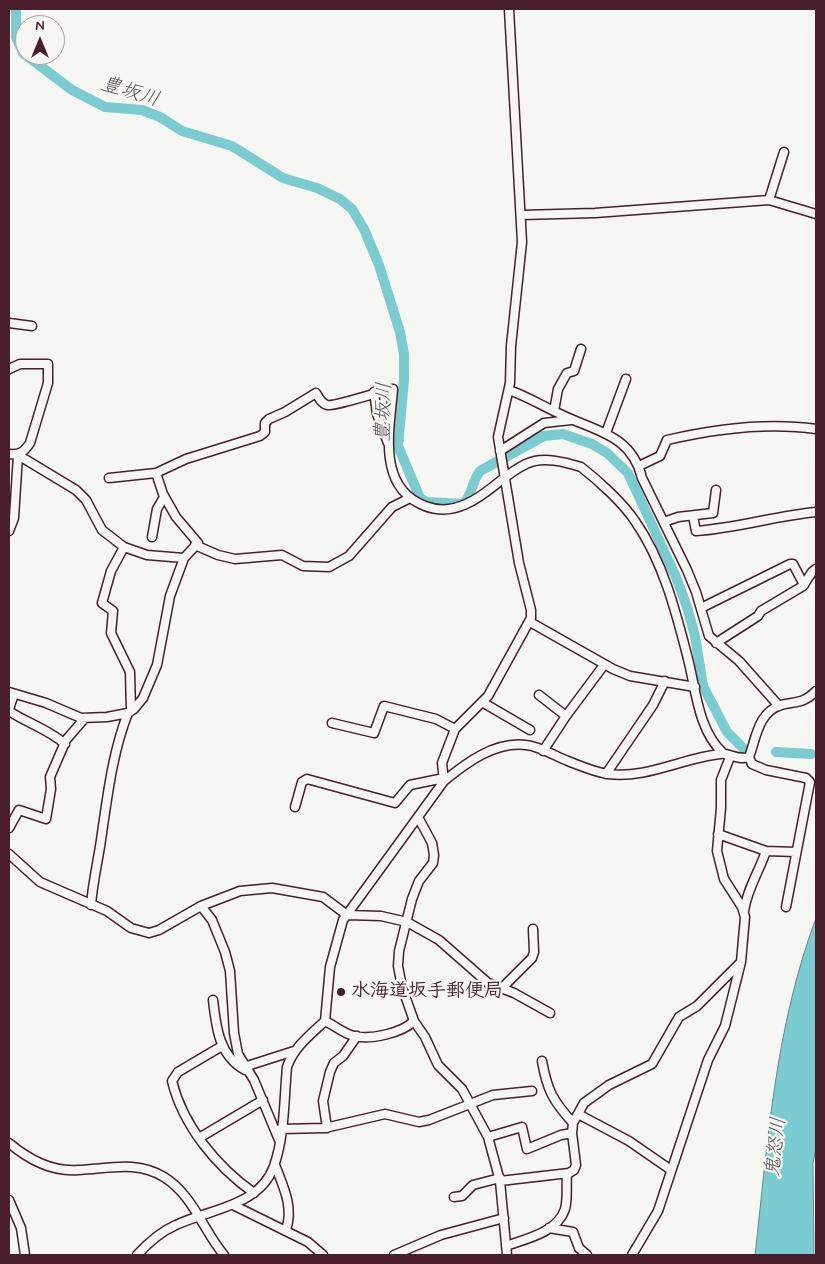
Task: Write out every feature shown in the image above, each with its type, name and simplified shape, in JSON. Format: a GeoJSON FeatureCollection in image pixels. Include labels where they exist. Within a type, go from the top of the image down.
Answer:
{"type":"FeatureCollection","features":[{"type":"Feature","properties":{"kind":"street"},"geometry":{"type":"LineString","coordinates":[[444,779],[442,763],[455,729],[488,696],[530,622],[531,610],[520,563],[500,452],[499,424],[509,390],[511,346],[521,258],[521,215],[509,9]]}},
{"type":"Feature","properties":{"kind":"street"},"geometry":{"type":"LineString","coordinates":[[769,200],[784,152]]}},
{"type":"Feature","properties":{"kind":"street"},"geometry":{"type":"LineString","coordinates":[[521,215],[596,212],[769,200],[816,214]]}},
{"type":"Feature","properties":{"kind":"street"},"geometry":{"type":"LineString","coordinates":[[9,323],[32,326]]}},
{"type":"Feature","properties":{"kind":"street"},"geometry":{"type":"LineString","coordinates":[[554,411],[558,389],[567,373],[574,371],[581,349]]}},
{"type":"Feature","properties":{"kind":"street"},"geometry":{"type":"LineString","coordinates":[[9,369],[20,364],[48,364],[49,372],[48,383],[30,443],[24,451],[18,454],[9,454]]}},
{"type":"Feature","properties":{"kind":"street"},"geometry":{"type":"LineString","coordinates":[[606,433],[626,379]]}},
{"type":"Feature","properties":{"kind":"street"},"geometry":{"type":"LineString","coordinates":[[109,478],[156,472],[186,459],[260,436],[265,432],[265,423],[269,419],[316,394],[321,401],[328,405],[338,406],[374,392],[394,388],[389,445],[392,473],[410,498],[431,508],[456,508],[476,499],[525,464],[538,461],[581,467],[634,520],[668,591],[708,732],[726,755],[721,780],[718,863],[724,879],[744,913]]}},
{"type":"Feature","properties":{"kind":"street"},"geometry":{"type":"LineString","coordinates":[[509,390],[606,433],[629,450],[639,466],[642,478],[687,570],[701,608],[708,636],[739,661],[779,706]]}},
{"type":"Feature","properties":{"kind":"street"},"geometry":{"type":"LineString","coordinates":[[374,392],[377,414],[389,445]]}},
{"type":"Feature","properties":{"kind":"street"},"geometry":{"type":"LineString","coordinates":[[500,452],[544,423],[576,420]]}},
{"type":"Feature","properties":{"kind":"street"},"geometry":{"type":"LineString","coordinates":[[639,466],[660,456],[667,440],[701,432],[790,427],[816,429]]}},
{"type":"Feature","properties":{"kind":"street"},"geometry":{"type":"LineString","coordinates":[[9,531],[14,518],[18,454]]}},
{"type":"Feature","properties":{"kind":"street"},"geometry":{"type":"LineString","coordinates":[[18,454],[76,490],[86,500],[102,530],[124,547],[146,554],[184,558]]}},
{"type":"Feature","properties":{"kind":"street"},"geometry":{"type":"LineString","coordinates":[[91,905],[106,796],[122,730],[130,712],[143,698],[157,666],[170,596],[184,558],[198,543],[176,517],[164,497],[156,472]]}},
{"type":"Feature","properties":{"kind":"street"},"geometry":{"type":"LineString","coordinates":[[664,522],[678,516],[713,513],[716,490]]}},
{"type":"Feature","properties":{"kind":"street"},"geometry":{"type":"LineString","coordinates":[[152,537],[157,509],[164,497]]}},
{"type":"Feature","properties":{"kind":"street"},"geometry":{"type":"LineString","coordinates":[[196,545],[218,555],[235,559],[282,555],[303,566],[329,567],[349,556],[392,508],[410,498]]}},
{"type":"Feature","properties":{"kind":"street"},"geometry":{"type":"LineString","coordinates":[[693,516],[696,531],[727,529],[787,515],[816,512]]}},
{"type":"Feature","properties":{"kind":"street"},"geometry":{"type":"LineString","coordinates":[[124,547],[111,571],[102,603],[113,611],[112,638],[130,672],[130,712]]}},
{"type":"Feature","properties":{"kind":"street"},"geometry":{"type":"LineString","coordinates":[[701,608],[790,564],[793,564],[804,584]]}},
{"type":"Feature","properties":{"kind":"street"},"geometry":{"type":"LineString","coordinates":[[716,643],[758,616],[761,611],[804,584],[816,569]]}},
{"type":"Feature","properties":{"kind":"street"},"geometry":{"type":"LineString","coordinates":[[530,622],[604,665],[630,676],[695,687]]}},
{"type":"Feature","properties":{"kind":"street"},"geometry":{"type":"LineString","coordinates":[[543,751],[604,665]]}},
{"type":"Feature","properties":{"kind":"street"},"geometry":{"type":"LineString","coordinates":[[606,774],[653,705],[665,681]]}},
{"type":"Feature","properties":{"kind":"street"},"geometry":{"type":"LineString","coordinates":[[786,907],[809,780],[766,770],[752,764],[750,755],[755,735],[766,716],[779,706],[806,701],[816,691]]}},
{"type":"Feature","properties":{"kind":"street"},"geometry":{"type":"LineString","coordinates":[[65,744],[52,732],[26,722],[9,710],[11,693],[85,718],[107,717],[130,712]]}},
{"type":"Feature","properties":{"kind":"street"},"geometry":{"type":"LineString","coordinates":[[539,695],[566,716]]}},
{"type":"Feature","properties":{"kind":"street"},"geometry":{"type":"LineString","coordinates":[[482,702],[530,730]]}},
{"type":"Feature","properties":{"kind":"street"},"geometry":{"type":"LineString","coordinates":[[332,723],[374,733],[384,706],[436,719],[455,729]]}},
{"type":"Feature","properties":{"kind":"street"},"geometry":{"type":"LineString","coordinates":[[9,828],[19,810],[46,819],[51,789],[50,777],[65,744],[85,718]]}},
{"type":"Feature","properties":{"kind":"street"},"geometry":{"type":"LineString","coordinates":[[137,1255],[170,1228],[233,1204],[254,1193],[269,1178],[275,1164],[280,1142],[287,1067],[294,1051],[325,1021],[330,967],[343,920],[444,779],[467,763],[494,749],[511,744],[527,745],[606,774],[644,771],[726,755],[742,759],[750,755]]}},
{"type":"Feature","properties":{"kind":"street"},"geometry":{"type":"LineString","coordinates":[[295,807],[302,782],[307,779],[395,803],[410,786],[444,779]]}},
{"type":"Feature","properties":{"kind":"street"},"geometry":{"type":"LineString","coordinates":[[418,817],[432,843],[433,863],[419,881],[399,951],[398,966],[414,1021],[425,1037],[438,1065],[462,1089],[488,1137],[500,1180],[507,1255]]}},
{"type":"Feature","properties":{"kind":"street"},"geometry":{"type":"LineString","coordinates":[[718,834],[766,851],[796,852]]}},
{"type":"Feature","properties":{"kind":"street"},"geometry":{"type":"LineString","coordinates":[[632,1255],[658,1211],[708,1060],[725,1026],[744,946],[744,913],[750,886],[766,851]]}},
{"type":"Feature","properties":{"kind":"street"},"geometry":{"type":"LineString","coordinates":[[9,854],[40,882],[107,911],[131,928],[149,932],[159,930],[201,906],[240,890],[272,888],[323,897],[346,915],[381,916],[407,922],[439,940],[488,983],[502,988],[550,1014]]}},
{"type":"Feature","properties":{"kind":"street"},"geometry":{"type":"LineString","coordinates":[[201,906],[212,920],[226,952],[230,971],[234,1033],[238,1054],[263,1100],[280,1142]]}},
{"type":"Feature","properties":{"kind":"street"},"geometry":{"type":"LineString","coordinates":[[502,988],[532,958],[534,952],[533,929]]}},
{"type":"Feature","properties":{"kind":"street"},"geometry":{"type":"LineString","coordinates":[[454,1197],[462,1196],[473,1185],[500,1180],[567,1174],[574,1170],[576,1164],[572,1133],[573,1123],[591,1096],[652,1064],[679,1017],[696,1006],[741,962]]}},
{"type":"Feature","properties":{"kind":"street"},"geometry":{"type":"LineString","coordinates":[[213,1000],[216,1030],[222,1046],[238,1067],[246,1069],[294,1051]]}},
{"type":"Feature","properties":{"kind":"street"},"geometry":{"type":"LineString","coordinates":[[325,1021],[357,1036],[393,1034],[403,1030],[414,1021]]}},
{"type":"Feature","properties":{"kind":"street"},"geometry":{"type":"LineString","coordinates":[[327,1128],[323,1101],[330,1072],[334,1063],[343,1056],[357,1036]]}},
{"type":"Feature","properties":{"kind":"street"},"geometry":{"type":"LineString","coordinates":[[222,1046],[173,1077],[174,1092],[199,1138],[237,1181],[254,1193]]}},
{"type":"Feature","properties":{"kind":"street"},"geometry":{"type":"LineString","coordinates":[[542,1061],[547,1086],[552,1099],[573,1123]]}},
{"type":"Feature","properties":{"kind":"street"},"geometry":{"type":"LineString","coordinates":[[281,1129],[327,1128],[385,1114],[419,1122],[429,1120],[493,1095],[532,1091]]}},
{"type":"Feature","properties":{"kind":"street"},"geometry":{"type":"LineString","coordinates":[[199,1138],[263,1100]]}},
{"type":"Feature","properties":{"kind":"street"},"geometry":{"type":"LineString","coordinates":[[578,1114],[629,1141],[672,1170]]}},
{"type":"Feature","properties":{"kind":"street"},"geometry":{"type":"LineString","coordinates":[[488,1137],[522,1127],[528,1149],[561,1135],[572,1133]]}},
{"type":"Feature","properties":{"kind":"street"},"geometry":{"type":"LineString","coordinates":[[10,1147],[36,1162],[57,1169],[77,1171],[120,1165],[139,1167],[163,1176],[183,1192],[224,1255]]}},
{"type":"Feature","properties":{"kind":"street"},"geometry":{"type":"LineString","coordinates":[[275,1164],[289,1206],[289,1221],[286,1230]]}},
{"type":"Feature","properties":{"kind":"street"},"geometry":{"type":"LineString","coordinates":[[506,1246],[549,1228],[565,1210],[567,1174]]}},
{"type":"Feature","properties":{"kind":"street"},"geometry":{"type":"LineString","coordinates":[[9,1200],[21,1228],[25,1255]]}},
{"type":"Feature","properties":{"kind":"street"},"geometry":{"type":"LineString","coordinates":[[233,1204],[308,1242],[323,1255]]}},
{"type":"Feature","properties":{"kind":"street"},"geometry":{"type":"LineString","coordinates":[[394,1255],[441,1235],[504,1218]]}},
{"type":"Feature","properties":{"kind":"street"},"geometry":{"type":"LineString","coordinates":[[549,1228],[573,1232],[579,1248],[587,1255]]}},
{"type":"Feature","properties":{"kind":"water","name":"鬼怒川"},"geometry":{"type":"Polygon","coordinates":[[[816,918],[816,1148],[813,1163],[814,1255],[755,1255],[769,1127],[782,1043],[802,959],[816,918]]]}},
{"type":"Feature","properties":{"kind":"waterway","name":"豊坂川"},"geometry":{"type":"LineString","coordinates":[[16,9],[16,37],[23,53],[72,90],[105,107],[142,110],[160,117],[182,131],[232,146],[283,178],[317,188],[340,199],[352,209],[364,229],[379,265],[400,332],[404,354],[404,380],[398,446],[420,498],[427,502],[463,504],[480,471],[544,436],[563,434],[592,444],[607,453],[628,473],[676,577],[687,607],[695,636],[703,686],[727,732],[743,748]]}},
{"type":"Feature","properties":{"kind":"waterway","name":"豊坂川"},"geometry":{"type":"LineString","coordinates":[[776,752],[811,754]]}},
{"type":"Feature","properties":{"kind":"place","name":"水海道坂手郵便局"},"geometry":{"type":"Point","coordinates":[341,992]}}]}
